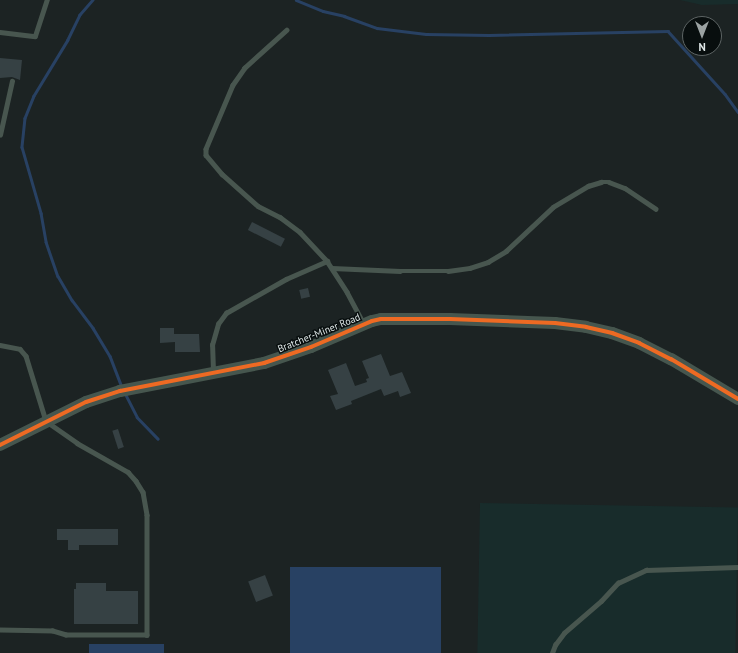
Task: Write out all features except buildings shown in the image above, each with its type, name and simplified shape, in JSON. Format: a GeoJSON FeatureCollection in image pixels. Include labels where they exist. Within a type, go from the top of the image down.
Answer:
{"type":"FeatureCollection","features":[{"type":"Feature","properties":{"kind":"street","name":"Bratcher-Miner Road"},"geometry":{"type":"LineString","coordinates":[[0,445],[86,402],[132,389],[278,359],[364,324],[381,319],[421,318],[524,322],[586,327],[612,333],[639,343],[671,359],[738,399]]}},
{"type":"Feature","properties":{"kind":"lane"},"geometry":{"type":"LineString","coordinates":[[0,32],[35,36],[47,0]]}},
{"type":"Feature","properties":{"kind":"lane"},"geometry":{"type":"LineString","coordinates":[[287,30],[245,68],[233,85],[206,149],[206,155],[222,174],[258,206],[280,216],[300,232],[332,268],[364,324]]}},
{"type":"Feature","properties":{"kind":"lane"},"geometry":{"type":"LineString","coordinates":[[0,135],[12,81]]}},
{"type":"Feature","properties":{"kind":"lane"},"geometry":{"type":"LineString","coordinates":[[332,268],[416,271],[448,271],[470,268],[488,262],[506,251],[553,207],[588,186],[601,182],[609,182],[625,188],[656,209]]}},
{"type":"Feature","properties":{"kind":"lane"},"geometry":{"type":"LineString","coordinates":[[213,373],[212,345],[218,324],[226,313],[286,279],[327,261]]}},
{"type":"Feature","properties":{"kind":"lane"},"geometry":{"type":"LineString","coordinates":[[0,345],[20,349],[26,356],[46,421],[77,443],[128,472],[136,480],[143,492],[147,515],[147,635],[66,635],[54,631],[0,630]]}},
{"type":"Feature","properties":{"kind":"lane"},"geometry":{"type":"LineString","coordinates":[[552,653],[555,645],[564,633],[601,601],[618,583],[646,570],[738,567]]}},
{"type":"Feature","properties":{"kind":"shaded area"},"geometry":{"type":"Polygon","coordinates":[[[680,0],[738,0],[738,4],[702,5],[680,0]]]}},
{"type":"Feature","properties":{"kind":"shaded area"},"geometry":{"type":"Polygon","coordinates":[[[480,503],[738,508],[735,653],[477,653],[480,503]]]}},
{"type":"Feature","properties":{"kind":"water"},"geometry":{"type":"Polygon","coordinates":[[[290,567],[441,567],[441,653],[290,653],[290,567]]]}},
{"type":"Feature","properties":{"kind":"water"},"geometry":{"type":"Polygon","coordinates":[[[89,644],[164,644],[164,653],[89,653],[89,644]]]}},
{"type":"Feature","properties":{"kind":"waterway"},"geometry":{"type":"LineString","coordinates":[[93,0],[80,15],[68,40],[34,96],[25,118],[22,147],[41,213],[46,242],[58,276],[72,300],[93,328],[110,356],[122,387]]}},
{"type":"Feature","properties":{"kind":"waterway"},"geometry":{"type":"LineString","coordinates":[[296,0],[323,11],[344,16],[377,28],[426,34],[489,35],[668,31],[725,94],[738,112]]}},
{"type":"Feature","properties":{"kind":"waterway"},"geometry":{"type":"LineString","coordinates":[[125,393],[137,417],[158,439]]}},
{"type":"Feature","properties":{"kind":"cycle path"},"geometry":{"type":"LineString","coordinates":[[0,445],[86,402],[120,391],[264,363],[311,347],[372,321],[381,319],[450,319],[555,323],[586,327],[612,333],[639,343],[671,359],[738,399]]}}]}
